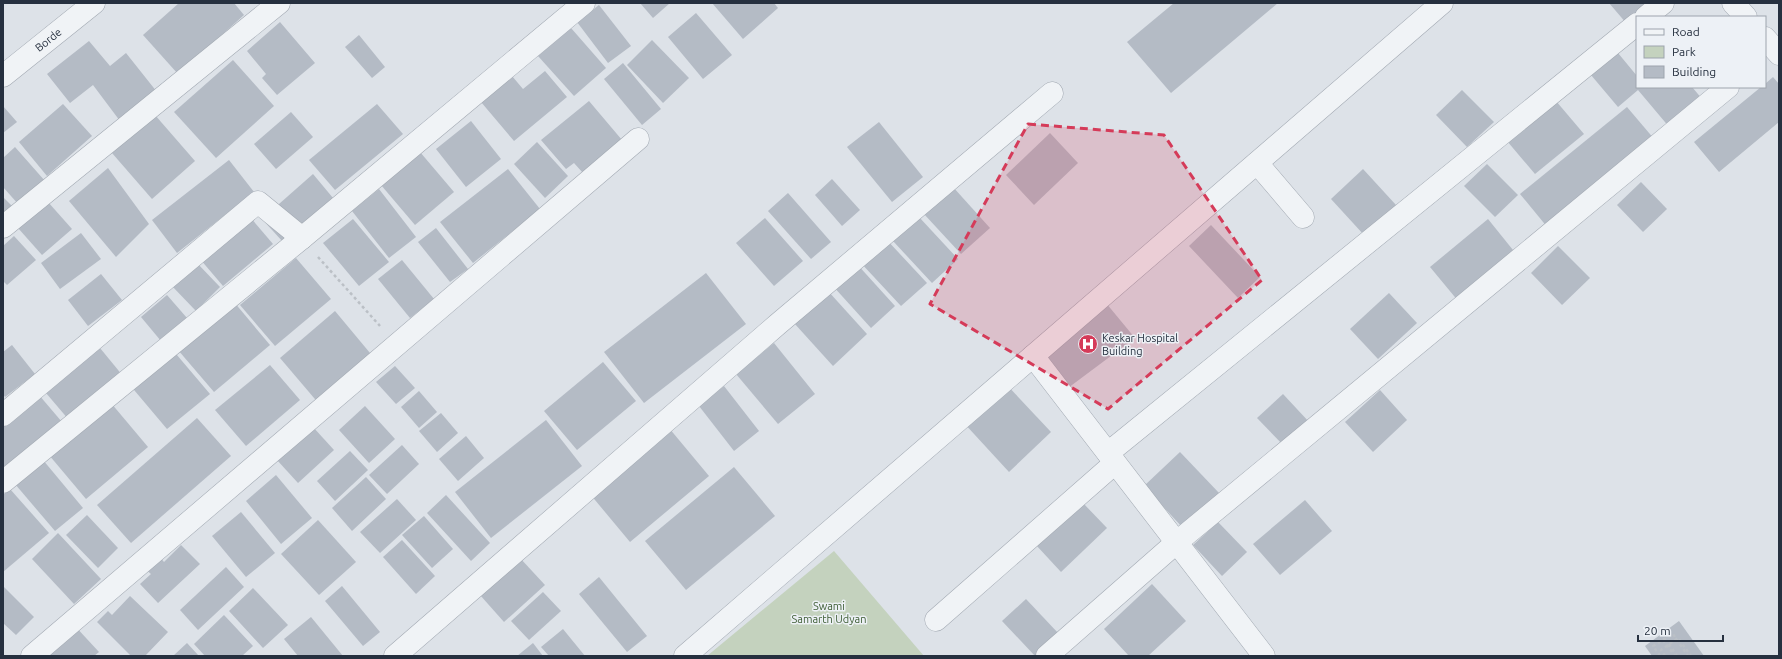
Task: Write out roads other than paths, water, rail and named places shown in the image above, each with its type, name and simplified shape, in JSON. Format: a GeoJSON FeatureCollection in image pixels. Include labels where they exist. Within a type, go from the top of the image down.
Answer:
{"type":"FeatureCollection","features":[{"type":"Feature","properties":{"kind":"street","name":"Borde"},"geometry":{"type":"LineString","coordinates":[[3,76],[94,3]]}},
{"type":"Feature","properties":{"kind":"street"},"geometry":{"type":"LineString","coordinates":[[3,227],[279,3]]}},
{"type":"Feature","properties":{"kind":"street"},"geometry":{"type":"LineString","coordinates":[[3,482],[302,238],[584,3]]}},
{"type":"Feature","properties":{"kind":"street"},"geometry":{"type":"LineString","coordinates":[[685,656],[1442,3]]}},
{"type":"Feature","properties":{"kind":"street"},"geometry":{"type":"LineString","coordinates":[[1647,16],[1663,3]]}},
{"type":"Feature","properties":{"kind":"street"},"geometry":{"type":"LineString","coordinates":[[1733,3],[1745,16]]}},
{"type":"Feature","properties":{"kind":"street"},"geometry":{"type":"LineString","coordinates":[[936,620],[1112,458],[1636,25]]}},
{"type":"Feature","properties":{"kind":"street"},"geometry":{"type":"LineString","coordinates":[[1047,656],[1177,542],[1727,88]]}},
{"type":"Feature","properties":{"kind":"street"},"geometry":{"type":"LineString","coordinates":[[395,656],[778,324],[1052,93]]}},
{"type":"Feature","properties":{"kind":"street"},"geometry":{"type":"LineString","coordinates":[[32,656],[638,139]]}},
{"type":"Feature","properties":{"kind":"street"},"geometry":{"type":"LineString","coordinates":[[1256,163],[1303,217]]}},
{"type":"Feature","properties":{"kind":"street"},"geometry":{"type":"LineString","coordinates":[[3,415],[258,202],[302,238]]}},
{"type":"Feature","properties":{"kind":"street"},"geometry":{"type":"LineString","coordinates":[[1033,356],[1264,656]]}},
{"type":"Feature","properties":{"kind":"place","name":"Keskar Hospital Building"},"geometry":{"type":"Point","coordinates":[1088,344]}},
{"type":"Feature","properties":{"kind":"park label","name":"Swami Samarth Udyan"},"geometry":{"type":"Point","coordinates":[829,612]}}]}
